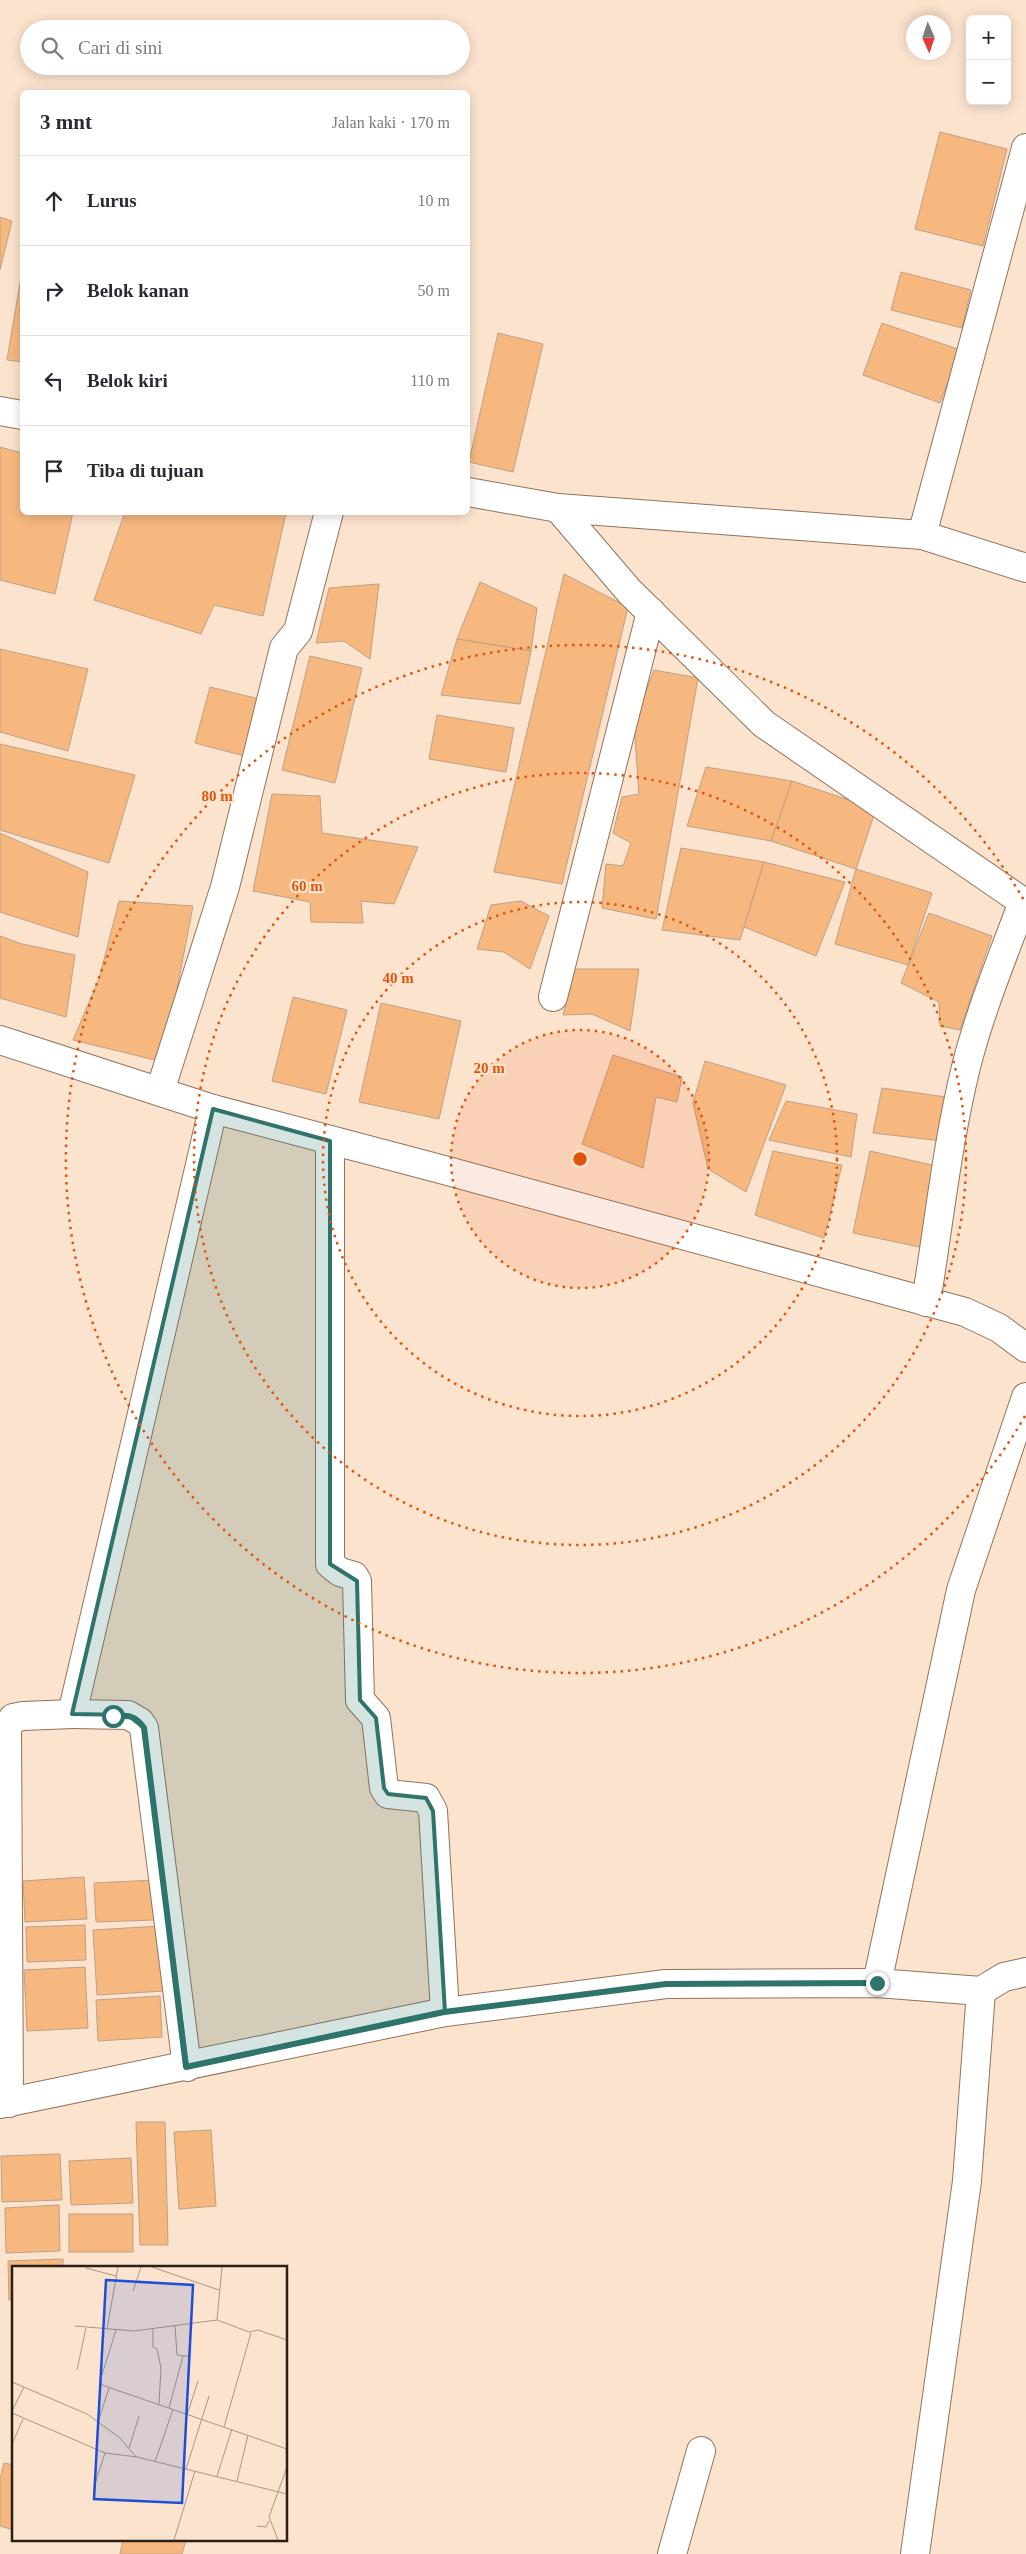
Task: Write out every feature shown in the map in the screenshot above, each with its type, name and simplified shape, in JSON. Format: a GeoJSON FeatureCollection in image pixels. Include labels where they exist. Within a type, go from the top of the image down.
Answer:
{"type":"FeatureCollection","features":[{"type":"Feature","properties":{"kind":"street"},"geometry":{"type":"LineString","coordinates":[[922,535],[1026,148]]}},
{"type":"Feature","properties":{"kind":"street"},"geometry":{"type":"LineString","coordinates":[[0,411],[20,415]]}},
{"type":"Feature","properties":{"kind":"street"},"geometry":{"type":"LineString","coordinates":[[470,492],[558,508],[922,535],[1026,568]]}},
{"type":"Feature","properties":{"kind":"street"},"geometry":{"type":"LineString","coordinates":[[558,508],[629,591],[764,724],[1025,903],[992,987],[966,1066],[945,1168],[926,1302]]}},
{"type":"Feature","properties":{"kind":"street"},"geometry":{"type":"LineString","coordinates":[[160,1091],[225,887],[284,648],[298,631],[328,515]]}},
{"type":"Feature","properties":{"kind":"street"},"geometry":{"type":"LineString","coordinates":[[553,997],[650,612]]}},
{"type":"Feature","properties":{"kind":"street"},"geometry":{"type":"LineString","coordinates":[[0,1040],[213,1109],[965,1312],[999,1328],[1026,1348]]}},
{"type":"Feature","properties":{"kind":"street"},"geometry":{"type":"LineString","coordinates":[[72,1714],[213,1109]]}},
{"type":"Feature","properties":{"kind":"street"},"geometry":{"type":"LineString","coordinates":[[330,1141],[330,1564],[340,1572],[354,1576],[357,1581],[360,1700],[376,1718],[384,1788],[388,1794],[426,1798],[433,1811],[444,2012]]}},
{"type":"Feature","properties":{"kind":"street"},"geometry":{"type":"LineString","coordinates":[[877,1983],[960,1590],[1026,1397]]}},
{"type":"Feature","properties":{"kind":"street"},"geometry":{"type":"LineString","coordinates":[[186,2067],[144,1728],[140,1722],[128,1715],[72,1714],[13,1718],[7,1728],[5,2103],[186,2067],[444,2012],[666,1984],[877,1983],[981,1991],[1004,1976],[1026,1972]]}},
{"type":"Feature","properties":{"kind":"street"},"geometry":{"type":"LineString","coordinates":[[915,2554],[967,2180],[981,1991]]}},
{"type":"Feature","properties":{"kind":"street"},"geometry":{"type":"LineString","coordinates":[[672,2554],[701,2451]]}},
{"type":"Feature","properties":{"kind":"highlighted area"},"geometry":{"type":"Polygon","coordinates":[[[213,1109],[330,1141],[330,1564],[357,1581],[360,1700],[376,1718],[384,1788],[388,1794],[426,1798],[433,1811],[445,2012],[187,2067],[144,1728],[128,1715],[72,1714],[213,1109]]]}},
{"type":"Feature","properties":{"kind":"building"},"geometry":{"type":"Polygon","coordinates":[[[940,132],[1007,149],[983,246],[915,229],[940,132]]]}},
{"type":"Feature","properties":{"kind":"building"},"geometry":{"type":"Polygon","coordinates":[[[0,217],[12,221],[0,270],[0,217]]]}},
{"type":"Feature","properties":{"kind":"building"},"geometry":{"type":"Polygon","coordinates":[[[901,272],[971,290],[962,328],[891,310],[901,272]]]}},
{"type":"Feature","properties":{"kind":"building"},"geometry":{"type":"Polygon","coordinates":[[[20,283],[20,362],[7,360],[20,283]]]}},
{"type":"Feature","properties":{"kind":"building"},"geometry":{"type":"Polygon","coordinates":[[[882,323],[960,350],[940,403],[863,375],[882,323]]]}},
{"type":"Feature","properties":{"kind":"building"},"geometry":{"type":"Polygon","coordinates":[[[498,333],[543,344],[513,472],[470,462],[498,333]]]}},
{"type":"Feature","properties":{"kind":"building"},"geometry":{"type":"Polygon","coordinates":[[[0,447],[20,452],[20,515],[72,515],[55,594],[0,580],[0,447]]]}},
{"type":"Feature","properties":{"kind":"building"},"geometry":{"type":"Polygon","coordinates":[[[124,515],[286,515],[263,616],[214,605],[201,634],[94,600],[124,515]]]}},
{"type":"Feature","properties":{"kind":"building"},"geometry":{"type":"Polygon","coordinates":[[[564,574],[628,607],[562,884],[494,872],[564,574]]]}},
{"type":"Feature","properties":{"kind":"building"},"geometry":{"type":"Polygon","coordinates":[[[480,582],[537,608],[531,651],[457,639],[480,582]]]}},
{"type":"Feature","properties":{"kind":"building"},"geometry":{"type":"Polygon","coordinates":[[[379,584],[370,659],[344,641],[316,643],[329,588],[379,584]]]}},
{"type":"Feature","properties":{"kind":"building"},"geometry":{"type":"Polygon","coordinates":[[[457,639],[531,651],[520,704],[441,695],[457,639]]]}},
{"type":"Feature","properties":{"kind":"building"},"geometry":{"type":"Polygon","coordinates":[[[0,649],[88,669],[68,751],[0,732],[0,649]]]}},
{"type":"Feature","properties":{"kind":"building"},"geometry":{"type":"Polygon","coordinates":[[[310,656],[362,668],[335,783],[282,770],[310,656]]]}},
{"type":"Feature","properties":{"kind":"building"},"geometry":{"type":"Polygon","coordinates":[[[654,670],[698,678],[656,919],[602,908],[606,864],[623,866],[631,843],[613,833],[622,797],[639,794],[634,724],[654,670]]]}},
{"type":"Feature","properties":{"kind":"building"},"geometry":{"type":"Polygon","coordinates":[[[210,687],[267,701],[252,758],[195,743],[210,687]]]}},
{"type":"Feature","properties":{"kind":"building"},"geometry":{"type":"Polygon","coordinates":[[[437,715],[514,728],[506,772],[429,759],[437,715]]]}},
{"type":"Feature","properties":{"kind":"building"},"geometry":{"type":"Polygon","coordinates":[[[0,744],[135,775],[109,863],[0,830],[0,744]]]}},
{"type":"Feature","properties":{"kind":"building"},"geometry":{"type":"Polygon","coordinates":[[[706,767],[792,781],[771,841],[687,826],[706,767]]]}},
{"type":"Feature","properties":{"kind":"building"},"geometry":{"type":"Polygon","coordinates":[[[792,781],[876,809],[856,869],[771,841],[792,781]]]}},
{"type":"Feature","properties":{"kind":"building"},"geometry":{"type":"Polygon","coordinates":[[[272,794],[320,796],[322,833],[418,847],[394,904],[361,901],[363,923],[311,922],[310,902],[253,891],[272,794]]]}},
{"type":"Feature","properties":{"kind":"building"},"geometry":{"type":"Polygon","coordinates":[[[0,833],[88,872],[78,937],[0,912],[0,833]]]}},
{"type":"Feature","properties":{"kind":"building"},"geometry":{"type":"Polygon","coordinates":[[[681,848],[764,862],[740,940],[662,930],[681,848]]]}},
{"type":"Feature","properties":{"kind":"building"},"geometry":{"type":"Polygon","coordinates":[[[764,862],[845,882],[816,956],[744,927],[764,862]]]}},
{"type":"Feature","properties":{"kind":"building"},"geometry":{"type":"Polygon","coordinates":[[[856,869],[932,893],[908,965],[835,944],[856,869]]]}},
{"type":"Feature","properties":{"kind":"building"},"geometry":{"type":"Polygon","coordinates":[[[119,901],[193,906],[163,1062],[73,1040],[99,979],[119,901]]]}},
{"type":"Feature","properties":{"kind":"building"},"geometry":{"type":"Polygon","coordinates":[[[521,901],[549,916],[530,969],[504,952],[477,949],[491,905],[521,901]]]}},
{"type":"Feature","properties":{"kind":"building"},"geometry":{"type":"Polygon","coordinates":[[[929,913],[992,936],[960,1030],[940,1026],[939,1002],[901,983],[929,913]]]}},
{"type":"Feature","properties":{"kind":"building"},"geometry":{"type":"Polygon","coordinates":[[[0,936],[22,944],[75,955],[66,1017],[0,998],[0,936]]]}},
{"type":"Feature","properties":{"kind":"building"},"geometry":{"type":"Polygon","coordinates":[[[575,969],[639,969],[630,1031],[592,1014],[563,1015],[575,969]]]}},
{"type":"Feature","properties":{"kind":"building"},"geometry":{"type":"Polygon","coordinates":[[[293,997],[347,1010],[326,1094],[272,1081],[293,997]]]}},
{"type":"Feature","properties":{"kind":"building"},"geometry":{"type":"Polygon","coordinates":[[[381,1003],[461,1021],[439,1119],[359,1102],[381,1003]]]}},
{"type":"Feature","properties":{"kind":"building"},"geometry":{"type":"Polygon","coordinates":[[[613,1055],[682,1077],[677,1102],[656,1097],[643,1168],[582,1144],[613,1055]]]}},
{"type":"Feature","properties":{"kind":"building"},"geometry":{"type":"Polygon","coordinates":[[[705,1061],[786,1085],[746,1192],[708,1169],[693,1103],[705,1061]]]}},
{"type":"Feature","properties":{"kind":"building"},"geometry":{"type":"Polygon","coordinates":[[[882,1088],[960,1099],[951,1142],[873,1133],[882,1088]]]}},
{"type":"Feature","properties":{"kind":"building"},"geometry":{"type":"Polygon","coordinates":[[[786,1101],[857,1114],[851,1157],[769,1140],[786,1101]]]}},
{"type":"Feature","properties":{"kind":"building"},"geometry":{"type":"Polygon","coordinates":[[[773,1151],[842,1165],[824,1238],[755,1215],[773,1151]]]}},
{"type":"Feature","properties":{"kind":"building"},"geometry":{"type":"Polygon","coordinates":[[[870,1151],[945,1168],[934,1250],[853,1233],[870,1151]]]}},
{"type":"Feature","properties":{"kind":"building"},"geometry":{"type":"Polygon","coordinates":[[[84,1877],[87,1919],[25,1922],[23,1881],[84,1877]]]}},
{"type":"Feature","properties":{"kind":"building"},"geometry":{"type":"Polygon","coordinates":[[[154,1880],[155,1920],[96,1922],[94,1883],[154,1880]]]}},
{"type":"Feature","properties":{"kind":"building"},"geometry":{"type":"Polygon","coordinates":[[[85,1925],[86,1960],[27,1962],[26,1927],[85,1925]]]}},
{"type":"Feature","properties":{"kind":"building"},"geometry":{"type":"Polygon","coordinates":[[[161,1926],[165,1991],[97,1995],[93,1930],[161,1926]]]}},
{"type":"Feature","properties":{"kind":"building"},"geometry":{"type":"Polygon","coordinates":[[[85,1967],[88,2028],[27,2031],[24,1970],[85,1967]]]}},
{"type":"Feature","properties":{"kind":"building"},"geometry":{"type":"Polygon","coordinates":[[[160,1996],[162,2037],[98,2041],[96,2000],[160,1996]]]}},
{"type":"Feature","properties":{"kind":"building"},"geometry":{"type":"Polygon","coordinates":[[[136,2122],[165,2122],[168,2245],[140,2245],[136,2122]]]}},
{"type":"Feature","properties":{"kind":"building"},"geometry":{"type":"Polygon","coordinates":[[[211,2130],[216,2206],[179,2209],[174,2132],[211,2130]]]}},
{"type":"Feature","properties":{"kind":"building"},"geometry":{"type":"Polygon","coordinates":[[[60,2154],[62,2200],[2,2202],[1,2156],[60,2154]]]}},
{"type":"Feature","properties":{"kind":"building"},"geometry":{"type":"Polygon","coordinates":[[[131,2158],[133,2203],[71,2205],[69,2161],[131,2158]]]}},
{"type":"Feature","properties":{"kind":"building"},"geometry":{"type":"Polygon","coordinates":[[[59,2205],[60,2251],[6,2253],[5,2208],[59,2205]]]}},
{"type":"Feature","properties":{"kind":"building"},"geometry":{"type":"Polygon","coordinates":[[[69,2214],[133,2214],[133,2252],[69,2252],[69,2214]]]}},
{"type":"Feature","properties":{"kind":"building"},"geometry":{"type":"Polygon","coordinates":[[[63,2259],[63,2266],[12,2266],[12,2300],[9,2300],[8,2261],[63,2259]]]}},
{"type":"Feature","properties":{"kind":"building"},"geometry":{"type":"Polygon","coordinates":[[[4,2463],[12,2465],[12,2529],[0,2526],[0,2479],[4,2463]]]}},
{"type":"Feature","properties":{"kind":"building"},"geometry":{"type":"Polygon","coordinates":[[[123,2542],[185,2542],[182,2554],[120,2554],[123,2542]]]}},
{"type":"Feature","properties":{"kind":"route"},"geometry":{"type":"LineString","coordinates":[[113,1716],[128,1715],[140,1722],[144,1728],[186,2067],[444,2012],[666,1984],[877,1983]]}}]}
